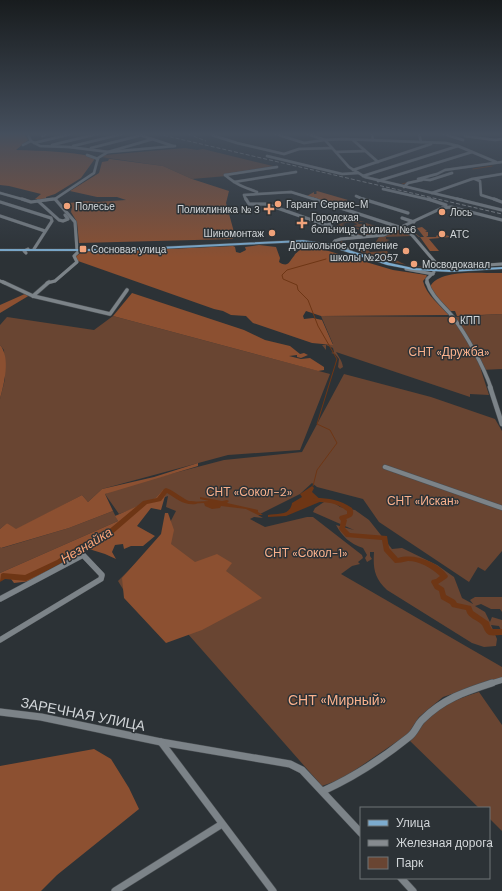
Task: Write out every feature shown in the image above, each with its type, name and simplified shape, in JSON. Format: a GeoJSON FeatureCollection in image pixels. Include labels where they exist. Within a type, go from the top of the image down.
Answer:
{"type":"FeatureCollection","features":[{"type":"Feature","properties":{"kind":"main road"},"geometry":{"type":"LineString","coordinates":[[239,244],[291,241],[332,244],[385,263],[416,269],[447,271],[502,268]]}},
{"type":"Feature","properties":{"kind":"main road"},"geometry":{"type":"LineString","coordinates":[[0,252],[239,244],[332,244],[406,269],[433,273],[502,268]]}},
{"type":"Feature","properties":{"kind":"main road"},"geometry":{"type":"LineString","coordinates":[[27,251],[34,249],[71,250]]}},
{"type":"Feature","properties":{"kind":"street"},"geometry":{"type":"LineString","coordinates":[[0,193],[30,202],[50,200],[55,199],[90,176]]}},
{"type":"Feature","properties":{"kind":"street"},"geometry":{"type":"LineString","coordinates":[[226,176],[240,187],[247,187],[260,193]]}},
{"type":"Feature","properties":{"kind":"street"},"geometry":{"type":"LineString","coordinates":[[234,182],[274,176]]}},
{"type":"Feature","properties":{"kind":"street"},"geometry":{"type":"LineString","coordinates":[[363,176],[378,181],[502,210]]}},
{"type":"Feature","properties":{"kind":"street"},"geometry":{"type":"LineString","coordinates":[[378,181],[396,176]]}},
{"type":"Feature","properties":{"kind":"street"},"geometry":{"type":"LineString","coordinates":[[422,180],[418,178],[428,176]]}},
{"type":"Feature","properties":{"kind":"street"},"geometry":{"type":"LineString","coordinates":[[404,187],[407,183],[446,176]]}},
{"type":"Feature","properties":{"kind":"street"},"geometry":{"type":"LineString","coordinates":[[432,193],[474,178],[491,176]]}},
{"type":"Feature","properties":{"kind":"street"},"geometry":{"type":"LineString","coordinates":[[474,178],[480,181],[481,194],[502,202]]}},
{"type":"Feature","properties":{"kind":"street"},"geometry":{"type":"LineString","coordinates":[[383,189],[389,190],[385,192],[388,193],[398,192],[421,197],[442,206],[502,220]]}},
{"type":"Feature","properties":{"kind":"street"},"geometry":{"type":"LineString","coordinates":[[361,237],[266,204],[249,204],[247,203],[244,194],[291,192],[399,229],[412,235],[441,269]]}},
{"type":"Feature","properties":{"kind":"street"},"geometry":{"type":"LineString","coordinates":[[356,196],[408,213],[402,218],[414,222]]}},
{"type":"Feature","properties":{"kind":"street"},"geometry":{"type":"LineString","coordinates":[[33,296],[49,282],[55,281],[68,272],[77,262],[74,256],[79,250],[75,222],[55,199]]}},
{"type":"Feature","properties":{"kind":"street"},"geometry":{"type":"LineString","coordinates":[[38,201],[59,220],[62,221],[68,219],[50,200]]}},
{"type":"Feature","properties":{"kind":"street"},"geometry":{"type":"LineString","coordinates":[[0,202],[51,218],[52,221],[34,249]]}},
{"type":"Feature","properties":{"kind":"street"},"geometry":{"type":"LineString","coordinates":[[332,244],[344,239],[377,236],[399,229],[442,206]]}},
{"type":"Feature","properties":{"kind":"street"},"geometry":{"type":"LineString","coordinates":[[0,216],[45,231]]}},
{"type":"Feature","properties":{"kind":"street"},"geometry":{"type":"LineString","coordinates":[[327,225],[343,218]]}},
{"type":"Feature","properties":{"kind":"street"},"geometry":{"type":"LineString","coordinates":[[416,269],[441,269],[502,264]]}},
{"type":"Feature","properties":{"kind":"street"},"geometry":{"type":"LineString","coordinates":[[427,270],[433,273],[447,271]]}},
{"type":"Feature","properties":{"kind":"street"},"geometry":{"type":"LineString","coordinates":[[433,273],[427,279],[427,284],[436,298],[453,317],[485,370],[502,424]]}},
{"type":"Feature","properties":{"kind":"street"},"geometry":{"type":"LineString","coordinates":[[0,281],[33,296],[110,314],[127,290]]}},
{"type":"Feature","properties":{"kind":"street"},"geometry":{"type":"LineString","coordinates":[[385,466],[502,508]]}},
{"type":"Feature","properties":{"kind":"street"},"geometry":{"type":"LineString","coordinates":[[0,599],[81,555],[85,555],[102,575],[101,579],[0,640]]}},
{"type":"Feature","properties":{"kind":"street"},"geometry":{"type":"LineString","coordinates":[[323,791],[348,779],[411,736],[421,721],[447,700],[458,694],[502,680]]}},
{"type":"Feature","properties":{"kind":"street","name":"ЗАРЕЧНАЯ УЛИЦА"},"geometry":{"type":"LineString","coordinates":[[0,712],[26,714],[161,742],[290,764],[302,770],[360,832]]}},
{"type":"Feature","properties":{"kind":"street"},"geometry":{"type":"LineString","coordinates":[[161,742],[273,891]]}},
{"type":"Feature","properties":{"kind":"street"},"geometry":{"type":"LineString","coordinates":[[115,891],[222,824]]}},
{"type":"Feature","properties":{"kind":"street"},"geometry":{"type":"LineString","coordinates":[[402,879],[413,891]]}},
{"type":"Feature","properties":{"kind":"green space"},"geometry":{"type":"Polygon","coordinates":[[[184,176],[229,176],[227,176],[192,179],[184,176]]]}},
{"type":"Feature","properties":{"kind":"green space"},"geometry":{"type":"Polygon","coordinates":[[[354,217],[357,218],[353,220],[365,222],[359,222],[358,224],[351,222],[341,224],[345,225],[342,227],[361,235],[369,233],[375,236],[362,237],[336,227],[340,227],[340,225],[334,227],[332,226],[336,226],[354,217]]]}},
{"type":"Feature","properties":{"kind":"green space"},"geometry":{"type":"Polygon","coordinates":[[[366,223],[385,229],[378,228],[368,233],[349,226],[368,230],[366,228],[353,226],[366,223]]]}},
{"type":"Feature","properties":{"kind":"green space"},"geometry":{"type":"Polygon","coordinates":[[[401,229],[411,236],[386,237],[386,239],[390,240],[387,241],[389,243],[375,243],[379,237],[401,229]]]}},
{"type":"Feature","properties":{"kind":"green space"},"geometry":{"type":"Polygon","coordinates":[[[342,241],[345,246],[337,244],[342,241]]]}},
{"type":"Feature","properties":{"kind":"green space"},"geometry":{"type":"Polygon","coordinates":[[[369,245],[368,250],[370,252],[387,251],[397,260],[408,265],[370,256],[346,246],[369,245]]]}},
{"type":"Feature","properties":{"kind":"green space"},"geometry":{"type":"Polygon","coordinates":[[[408,265],[427,267],[422,267],[408,265]]]}},
{"type":"Feature","properties":{"kind":"green space","name":"СНТ «Дружба»"},"geometry":{"type":"Polygon","coordinates":[[[502,314],[502,369],[481,370],[489,395],[470,394],[470,397],[336,352],[343,367],[340,369],[338,367],[339,359],[335,354],[331,353],[334,352],[333,348],[326,345],[326,350],[322,345],[333,344],[321,316],[453,317],[502,314]]]}},
{"type":"Feature","properties":{"kind":"green space"},"geometry":{"type":"Polygon","coordinates":[[[113,316],[330,374],[300,450],[228,455],[102,489],[88,502],[82,495],[16,530],[7,523],[0,529],[0,399],[5,379],[4,350],[0,345],[0,325],[7,317],[94,330],[113,316]]]}},
{"type":"Feature","properties":{"kind":"green space"},"geometry":{"type":"Polygon","coordinates":[[[344,374],[431,397],[495,419],[502,431],[502,551],[485,571],[478,567],[469,582],[379,522],[363,499],[317,487],[312,483],[300,494],[258,515],[263,518],[254,517],[250,519],[265,527],[307,517],[313,517],[362,555],[363,558],[358,562],[360,564],[352,566],[341,574],[502,667],[502,677],[443,697],[419,717],[408,734],[342,779],[322,786],[188,634],[132,604],[118,581],[163,536],[176,511],[166,507],[168,496],[119,514],[105,494],[121,487],[224,460],[302,452],[344,374]]]}},
{"type":"Feature","properties":{"kind":"green space"},"geometry":{"type":"Polygon","coordinates":[[[324,502],[333,502],[340,507],[355,510],[369,520],[392,549],[402,548],[437,565],[454,577],[462,598],[473,604],[470,600],[475,597],[502,597],[502,612],[500,609],[491,609],[481,604],[475,606],[485,612],[490,622],[492,617],[502,620],[502,632],[499,626],[491,625],[497,639],[496,646],[484,647],[472,643],[387,590],[379,581],[375,572],[374,552],[370,552],[372,559],[367,562],[365,558],[367,555],[363,548],[347,539],[336,525],[354,530],[313,512],[315,508],[324,502]]]}},
{"type":"Feature","properties":{"kind":"green space"},"geometry":{"type":"Polygon","coordinates":[[[113,511],[118,521],[0,573],[0,547],[2,548],[69,528],[113,511]]]}},
{"type":"Feature","properties":{"kind":"green space"},"geometry":{"type":"Polygon","coordinates":[[[479,692],[502,725],[502,831],[490,819],[490,807],[478,807],[409,740],[424,722],[439,709],[456,700],[479,692]]]}},
{"type":"Feature","properties":{"kind":"shaded area"},"geometry":{"type":"Polygon","coordinates":[[[0,176],[83,176],[55,194],[46,197],[46,200],[35,199],[41,194],[0,185],[0,176]]]}},
{"type":"Feature","properties":{"kind":"shaded area"},"geometry":{"type":"Polygon","coordinates":[[[95,176],[184,176],[229,191],[226,203],[234,232],[233,239],[79,243],[77,222],[71,212],[72,207],[69,203],[126,200],[117,197],[97,197],[70,191],[95,176]]]}},
{"type":"Feature","properties":{"kind":"shaded area"},"geometry":{"type":"Polygon","coordinates":[[[317,191],[348,200],[335,205],[307,196],[314,192],[314,194],[316,194],[317,191]]]}},
{"type":"Feature","properties":{"kind":"shaded area"},"geometry":{"type":"Polygon","coordinates":[[[422,227],[427,231],[425,232],[428,232],[428,236],[426,237],[446,235],[451,237],[429,239],[439,251],[430,251],[420,237],[424,237],[417,228],[422,227]]]}},
{"type":"Feature","properties":{"kind":"shaded area"},"geometry":{"type":"Polygon","coordinates":[[[259,245],[276,247],[280,258],[279,262],[282,264],[288,264],[296,253],[304,246],[315,247],[393,270],[426,275],[427,276],[423,281],[427,291],[449,315],[321,316],[306,311],[303,316],[304,319],[313,318],[322,320],[333,345],[312,343],[253,323],[246,316],[231,315],[78,261],[75,257],[83,251],[122,251],[233,246],[235,247],[236,252],[240,253],[246,250],[245,247],[259,245]]]}},
{"type":"Feature","properties":{"kind":"shaded area"},"geometry":{"type":"Polygon","coordinates":[[[502,273],[502,314],[457,316],[455,311],[450,311],[430,287],[435,281],[452,274],[502,273]]]}},
{"type":"Feature","properties":{"kind":"shaded area"},"geometry":{"type":"Polygon","coordinates":[[[27,293],[30,295],[0,313],[0,305],[27,293]]]}},
{"type":"Feature","properties":{"kind":"shaded area"},"geometry":{"type":"Polygon","coordinates":[[[132,293],[244,330],[265,340],[290,346],[300,354],[304,353],[308,355],[301,358],[297,357],[297,355],[289,356],[301,359],[310,358],[324,367],[324,370],[318,371],[113,316],[132,293]]]}},
{"type":"Feature","properties":{"kind":"shaded area"},"geometry":{"type":"Polygon","coordinates":[[[0,345],[5,357],[6,371],[0,399],[0,345]]]}},
{"type":"Feature","properties":{"kind":"shaded area"},"geometry":{"type":"Polygon","coordinates":[[[198,463],[198,466],[105,494],[113,511],[69,528],[1,548],[0,547],[0,529],[7,523],[16,529],[82,495],[88,502],[102,489],[154,477],[198,463]]]}},
{"type":"Feature","properties":{"kind":"shaded area"},"geometry":{"type":"Polygon","coordinates":[[[312,486],[314,488],[312,492],[322,501],[286,516],[268,517],[268,515],[279,514],[289,510],[292,503],[302,497],[300,494],[312,486]]]}},
{"type":"Feature","properties":{"kind":"shaded area"},"geometry":{"type":"Polygon","coordinates":[[[167,489],[161,510],[151,508],[137,526],[155,536],[143,546],[131,546],[124,549],[123,544],[115,545],[112,552],[116,559],[89,549],[51,566],[44,575],[31,581],[14,583],[8,575],[0,581],[0,573],[118,521],[115,516],[156,498],[163,490],[167,489]]]}},
{"type":"Feature","properties":{"kind":"shaded area"},"geometry":{"type":"Polygon","coordinates":[[[200,497],[222,501],[227,500],[229,501],[227,503],[258,510],[258,512],[263,515],[258,515],[246,509],[221,506],[220,508],[212,509],[205,506],[204,503],[188,504],[188,502],[209,501],[200,499],[200,497]]]}},
{"type":"Feature","properties":{"kind":"shaded area"},"geometry":{"type":"Polygon","coordinates":[[[165,513],[168,513],[174,530],[171,544],[195,562],[217,554],[232,563],[226,571],[262,598],[202,630],[166,643],[124,598],[122,578],[161,534],[165,513]]]}},
{"type":"Feature","properties":{"kind":"shaded area"},"geometry":{"type":"Polygon","coordinates":[[[94,749],[111,759],[129,788],[139,809],[57,875],[41,891],[0,891],[0,766],[94,749]]]}},
{"type":"Feature","properties":{"kind":"waterway"},"geometry":{"type":"LineString","coordinates":[[402,184],[418,180]]}},
{"type":"Feature","properties":{"kind":"waterway"},"geometry":{"type":"LineString","coordinates":[[313,486],[317,470],[337,443],[330,430],[317,424],[337,359],[318,326],[308,300],[298,290],[297,285],[283,279],[282,275],[287,270],[326,259]]}},
{"type":"Feature","properties":{"kind":"waterway","name":"Незнайка"},"geometry":{"type":"LineString","coordinates":[[0,579],[3,576],[26,578],[59,562],[81,547],[108,534],[145,502],[159,500],[166,490],[188,503],[194,503]]}},
{"type":"Feature","properties":{"kind":"waterway","name":"Незнайка"},"geometry":{"type":"LineString","coordinates":[[315,500],[334,501],[350,510],[350,515],[342,518],[344,520],[342,529],[348,535],[385,538],[386,549],[397,561],[404,559],[422,561],[434,568],[445,576],[434,582],[437,587],[442,590],[443,597],[453,602],[454,605],[469,608],[470,613],[486,624],[486,627],[490,632],[502,632]]}},
{"type":"Feature","properties":{"kind":"railway"},"geometry":{"type":"LineString","coordinates":[[337,176],[502,214]]}},
{"type":"Feature","properties":{"kind":"place","name":"Гарант Сервис-М"},"geometry":{"type":"Point","coordinates":[278,204]}},
{"type":"Feature","properties":{"kind":"place","name":"Полесье"},"geometry":{"type":"Point","coordinates":[67,206]}},
{"type":"Feature","properties":{"kind":"place","name":"Поликлиника № 3"},"geometry":{"type":"Point","coordinates":[269,209]}},
{"type":"Feature","properties":{"kind":"place","name":"Лось"},"geometry":{"type":"Point","coordinates":[442,212]}},
{"type":"Feature","properties":{"kind":"place","name":"Городская больница, филиал №6"},"geometry":{"type":"Point","coordinates":[302,223]}},
{"type":"Feature","properties":{"kind":"place","name":"Шиномонтаж"},"geometry":{"type":"Point","coordinates":[272,233]}},
{"type":"Feature","properties":{"kind":"place","name":"АТС"},"geometry":{"type":"Point","coordinates":[442,234]}},
{"type":"Feature","properties":{"kind":"place","name":"Сосновая улица"},"geometry":{"type":"Point","coordinates":[83,249]}},
{"type":"Feature","properties":{"kind":"place","name":"Дошкольное отделение школы №2057"},"geometry":{"type":"Point","coordinates":[406,251]}},
{"type":"Feature","properties":{"kind":"place","name":"Мосводоканал"},"geometry":{"type":"Point","coordinates":[414,264]}},
{"type":"Feature","properties":{"kind":"place","name":"КПП"},"geometry":{"type":"Point","coordinates":[452,320]}},
{"type":"Feature","properties":{"kind":"park label","name":"СНТ «Сокол-2»"},"geometry":{"type":"Point","coordinates":[249,492]}},
{"type":"Feature","properties":{"kind":"park label","name":"СНТ «Искан»"},"geometry":{"type":"Point","coordinates":[423,501]}},
{"type":"Feature","properties":{"kind":"park label","name":"СНТ «Сокол-1»"},"geometry":{"type":"Point","coordinates":[306,553]}},
{"type":"Feature","properties":{"kind":"park label","name":"СНТ «Мирный»"},"geometry":{"type":"Point","coordinates":[337,700]}}]}
